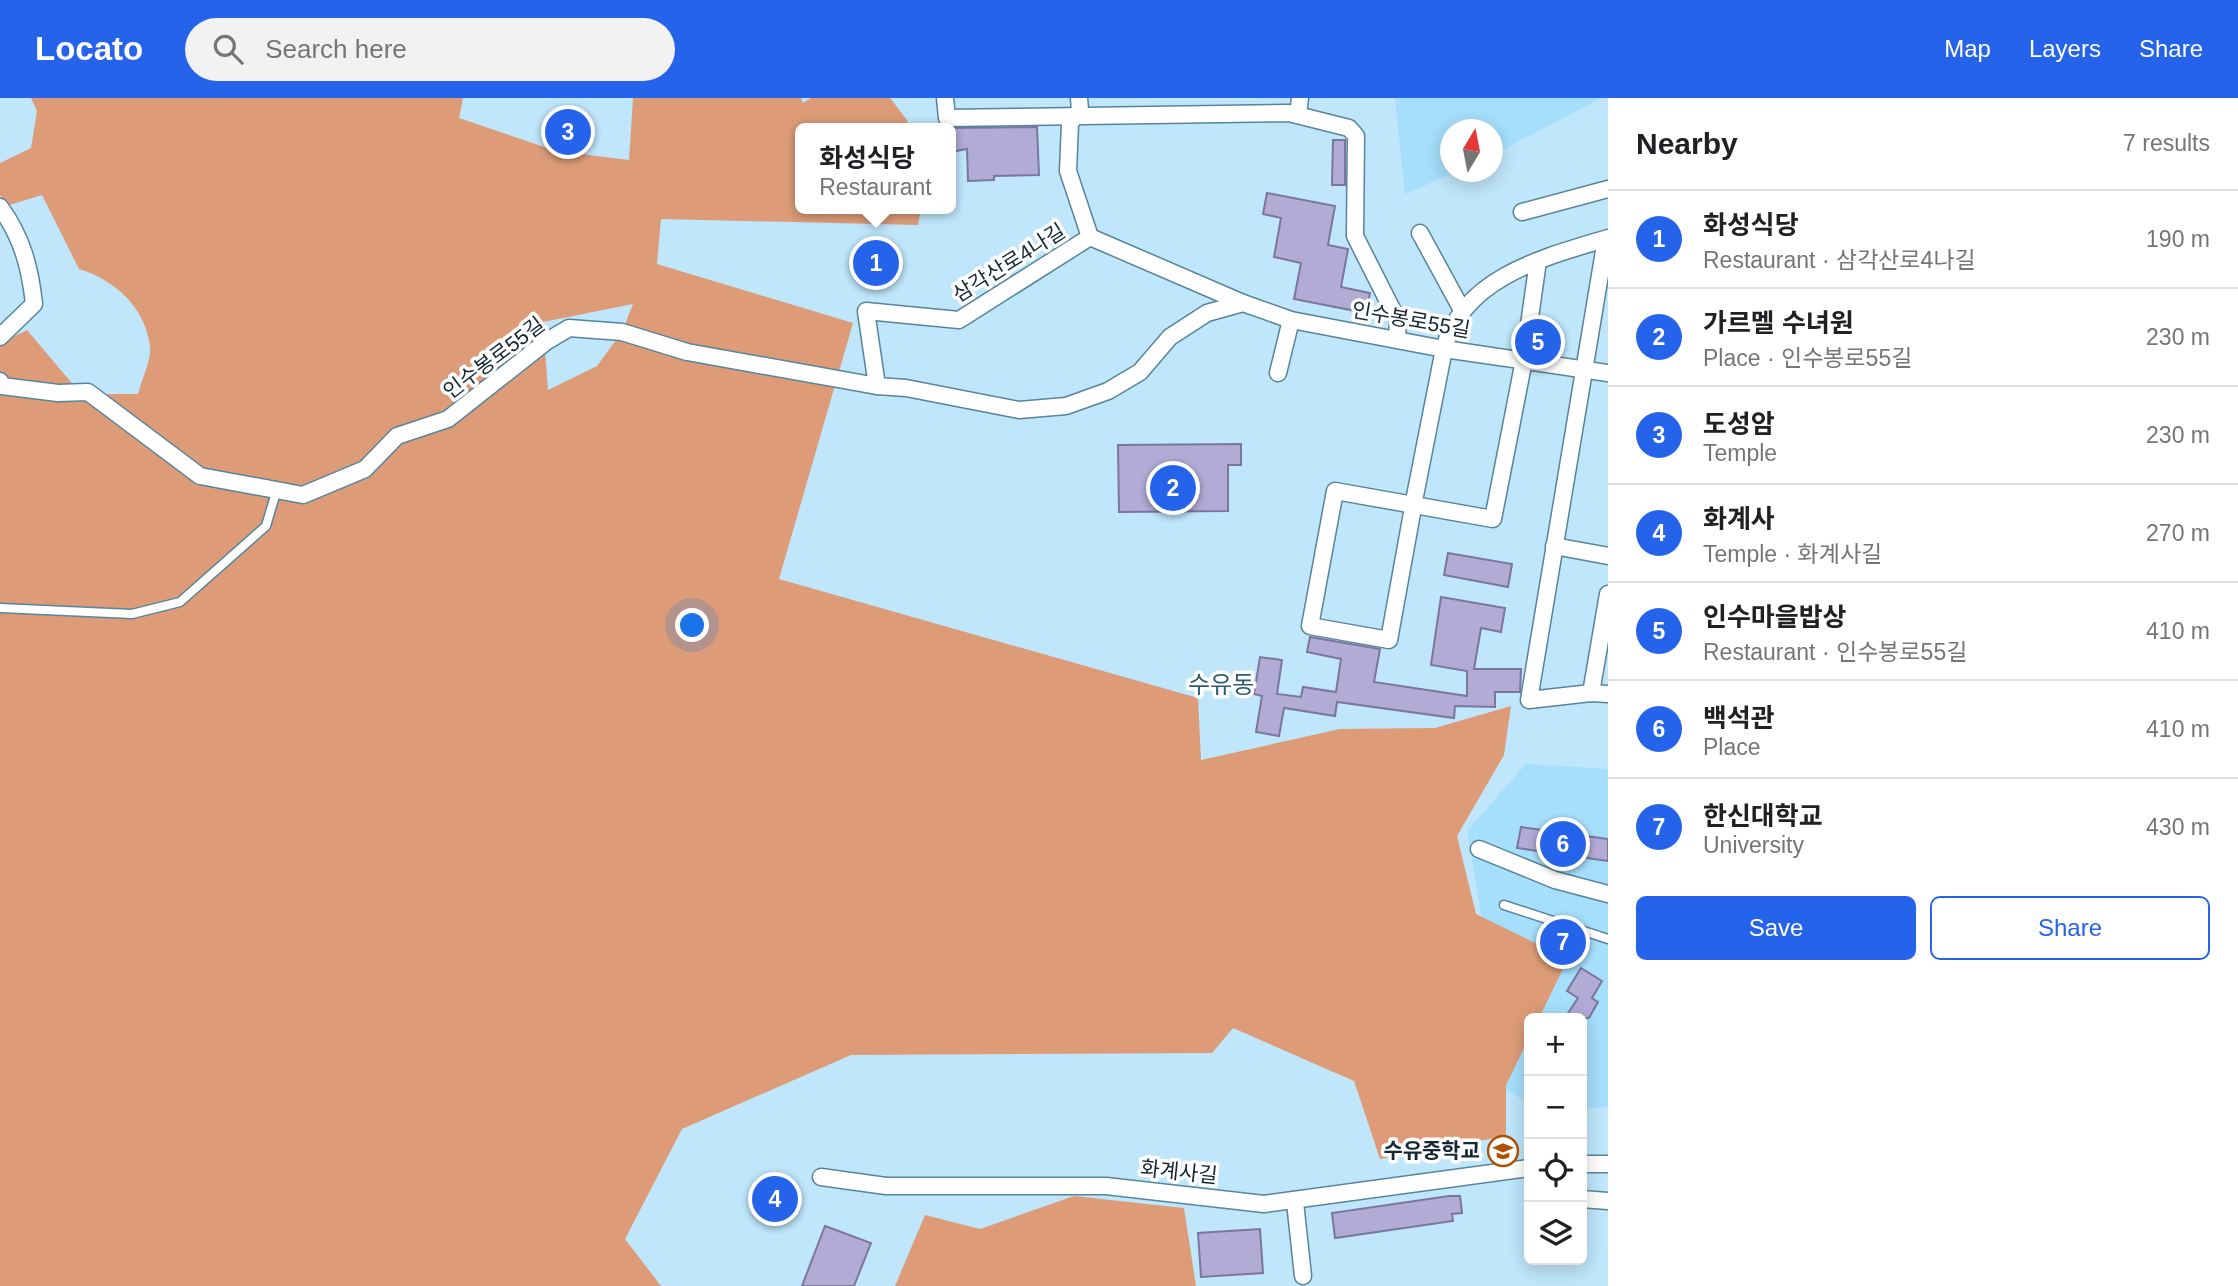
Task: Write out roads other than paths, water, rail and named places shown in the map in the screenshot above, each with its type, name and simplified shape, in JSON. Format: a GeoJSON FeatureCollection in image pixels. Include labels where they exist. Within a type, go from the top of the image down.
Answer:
{"type":"FeatureCollection","features":[{"type":"Feature","properties":{"kind":"street"},"geometry":{"type":"LineString","coordinates":[[945,98],[947,117],[1074,118],[1289,113],[1349,128],[1356,136],[1355,236],[1398,321],[1397,338]]}},
{"type":"Feature","properties":{"kind":"street","name":"삼각산로4나길"},"geometry":{"type":"LineString","coordinates":[[1079,98],[1080,110],[1070,123],[1068,171],[1090,237],[1243,303]]}},
{"type":"Feature","properties":{"kind":"street"},"geometry":{"type":"LineString","coordinates":[[1298,116],[1300,98]]}},
{"type":"Feature","properties":{"kind":"street"},"geometry":{"type":"LineString","coordinates":[[1522,212],[1608,189]]}},
{"type":"Feature","properties":{"kind":"street"},"geometry":{"type":"LineString","coordinates":[[0,207],[18,231],[30,269],[34,304],[0,337]]}},
{"type":"Feature","properties":{"kind":"street"},"geometry":{"type":"LineString","coordinates":[[1420,233],[1462,310]]}},
{"type":"Feature","properties":{"kind":"street","name":"삼각산로4나길"},"geometry":{"type":"LineString","coordinates":[[877,386],[866,311],[959,320],[1090,237]]}},
{"type":"Feature","properties":{"kind":"street"},"geometry":{"type":"LineString","coordinates":[[1538,261],[1524,360],[1493,519],[1413,506],[1335,491],[1310,626],[1389,640],[1413,506],[1450,324],[1462,310],[1501,278],[1538,261],[1607,238],[1529,700],[1591,693],[1608,694]]}},
{"type":"Feature","properties":{"kind":"street","name":"인수봉로55길"},"geometry":{"type":"LineString","coordinates":[[0,382],[2,386],[58,393],[88,392],[200,476],[303,495],[365,469],[397,436],[448,419],[547,341],[577,327],[622,332],[687,352],[877,386],[906,388],[1019,410],[1066,406],[1108,391],[1140,372],[1170,337],[1207,313],[1243,303],[1292,320],[1444,349],[1608,373]]}},
{"type":"Feature","properties":{"kind":"street"},"geometry":{"type":"LineString","coordinates":[[1279,373],[1292,320]]}},
{"type":"Feature","properties":{"kind":"street"},"geometry":{"type":"LineString","coordinates":[[1554,546],[1608,556]]}},
{"type":"Feature","properties":{"kind":"street"},"geometry":{"type":"LineString","coordinates":[[1591,693],[1608,594]]}},
{"type":"Feature","properties":{"kind":"street"},"geometry":{"type":"LineString","coordinates":[[1479,849],[1555,880],[1608,894]]}},
{"type":"Feature","properties":{"kind":"street"},"geometry":{"type":"LineString","coordinates":[[1587,1164],[1608,1164]]}},
{"type":"Feature","properties":{"kind":"street","name":"화계사길"},"geometry":{"type":"LineString","coordinates":[[821,1177],[886,1186],[1106,1186],[1264,1204],[1295,1202],[1524,1169]]}},
{"type":"Feature","properties":{"kind":"street"},"geometry":{"type":"LineString","coordinates":[[1587,1199],[1608,1201]]}},
{"type":"Feature","properties":{"kind":"street"},"geometry":{"type":"LineString","coordinates":[[1295,1202],[1303,1276]]}},
{"type":"Feature","properties":{"kind":"lane"},"geometry":{"type":"LineString","coordinates":[[0,608],[132,614],[180,602],[267,527],[277,489]]}},
{"type":"Feature","properties":{"kind":"lane"},"geometry":{"type":"LineString","coordinates":[[1504,905],[1608,939]]}},
{"type":"Feature","properties":{"kind":"place","name":"도성암"},"geometry":{"type":"Point","coordinates":[568,132]}},
{"type":"Feature","properties":{"kind":"place","name":"화성식당"},"geometry":{"type":"Point","coordinates":[876,263]}},
{"type":"Feature","properties":{"kind":"place","name":"인수마을밥상"},"geometry":{"type":"Point","coordinates":[1538,342]}},
{"type":"Feature","properties":{"kind":"place","name":"가르멜 수녀원"},"geometry":{"type":"Point","coordinates":[1173,488]}},
{"type":"Feature","properties":{"kind":"place","name":"백석관"},"geometry":{"type":"Point","coordinates":[1563,844]}},
{"type":"Feature","properties":{"kind":"place","name":"한신대학교"},"geometry":{"type":"Point","coordinates":[1563,942]}},
{"type":"Feature","properties":{"kind":"place","name":"수유중학교"},"geometry":{"type":"Point","coordinates":[1503,1151]}},
{"type":"Feature","properties":{"kind":"place","name":"화계사"},"geometry":{"type":"Point","coordinates":[775,1199]}},
{"type":"Feature","properties":{"kind":"district","name":"수유동"},"geometry":{"type":"Point","coordinates":[1221,685]}}]}
